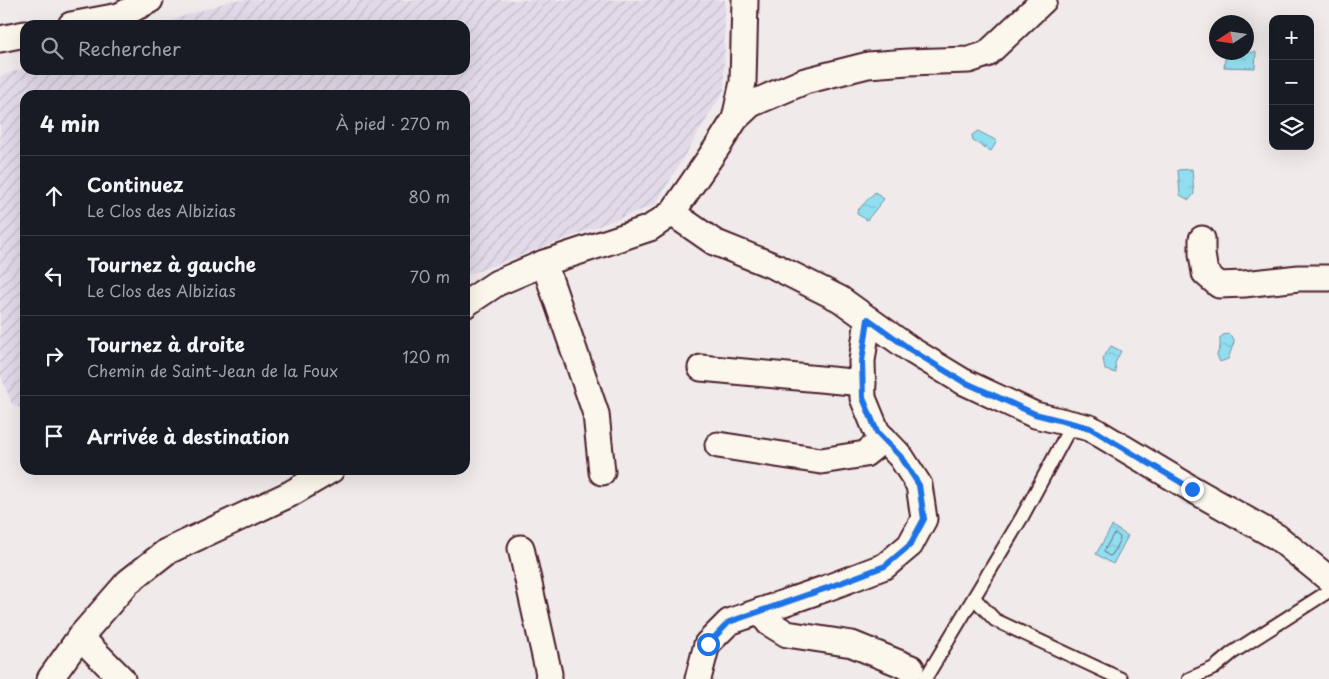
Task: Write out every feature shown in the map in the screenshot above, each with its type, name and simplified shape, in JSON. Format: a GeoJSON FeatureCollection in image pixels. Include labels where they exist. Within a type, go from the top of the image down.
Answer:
{"type":"FeatureCollection","features":[{"type":"Feature","properties":{"kind":"street"},"geometry":{"type":"LineString","coordinates":[[98,20],[119,16],[150,0]]}},
{"type":"Feature","properties":{"kind":"street"},"geometry":{"type":"LineString","coordinates":[[735,119],[743,82],[745,0]]}},
{"type":"Feature","properties":{"kind":"street"},"geometry":{"type":"LineString","coordinates":[[470,301],[497,283],[544,263],[650,228],[672,213],[735,119],[751,104],[805,81],[868,65],[969,60],[987,54],[1044,0]]}},
{"type":"Feature","properties":{"kind":"street"},"geometry":{"type":"LineString","coordinates":[[0,39],[20,35]]}},
{"type":"Feature","properties":{"kind":"street"},"geometry":{"type":"LineString","coordinates":[[672,213],[714,242],[776,267],[840,299],[911,350],[962,381],[1035,414],[1090,428],[1277,537],[1329,579]]}},
{"type":"Feature","properties":{"kind":"street"},"geometry":{"type":"LineString","coordinates":[[1202,239],[1205,273],[1219,285],[1299,278],[1329,278]]}},
{"type":"Feature","properties":{"kind":"street"},"geometry":{"type":"LineString","coordinates":[[544,263],[596,414],[602,472]]}},
{"type":"Feature","properties":{"kind":"street"},"geometry":{"type":"LineString","coordinates":[[698,679],[708,644],[729,622],[885,566],[910,545],[924,519],[919,485],[901,457],[877,432],[863,398],[862,361],[868,319]]}},
{"type":"Feature","properties":{"kind":"street"},"geometry":{"type":"LineString","coordinates":[[701,368],[863,383]]}},
{"type":"Feature","properties":{"kind":"street"},"geometry":{"type":"LineString","coordinates":[[718,445],[821,460],[864,454],[884,439]]}},
{"type":"Feature","properties":{"kind":"street"},"geometry":{"type":"LineString","coordinates":[[50,679],[80,637],[128,582],[166,552],[290,494],[322,475]]}},
{"type":"Feature","properties":{"kind":"street"},"geometry":{"type":"LineString","coordinates":[[521,548],[549,674],[548,679]]}},
{"type":"Feature","properties":{"kind":"street"},"geometry":{"type":"LineString","coordinates":[[760,611],[769,623],[787,634],[852,644],[918,674]]}},
{"type":"Feature","properties":{"kind":"street"},"geometry":{"type":"LineString","coordinates":[[80,637],[122,679]]}},
{"type":"Feature","properties":{"kind":"lane"},"geometry":{"type":"LineString","coordinates":[[918,674],[974,598],[1022,517],[1072,424]]}},
{"type":"Feature","properties":{"kind":"lane"},"geometry":{"type":"LineString","coordinates":[[1189,679],[1214,668],[1232,653],[1329,591]]}},
{"type":"Feature","properties":{"kind":"lane"},"geometry":{"type":"LineString","coordinates":[[974,598],[995,620],[1121,679]]}},
{"type":"Feature","properties":{"kind":"shaded area"},"geometry":{"type":"Polygon","coordinates":[[[233,0],[725,0],[724,90],[655,205],[470,274],[470,90],[20,90],[20,408],[12,404],[0,374],[0,76],[20,70],[20,75],[470,75],[470,20],[172,20],[233,0]]]}},
{"type":"Feature","properties":{"kind":"water"},"geometry":{"type":"Polygon","coordinates":[[[1254,52],[1256,52],[1255,68],[1224,67],[1225,60],[1254,60],[1254,52]]]}},
{"type":"Feature","properties":{"kind":"water"},"geometry":{"type":"Polygon","coordinates":[[[978,131],[997,141],[991,151],[973,141],[972,135],[978,131]]]}},
{"type":"Feature","properties":{"kind":"water"},"geometry":{"type":"Polygon","coordinates":[[[1192,169],[1194,194],[1189,200],[1180,195],[1178,170],[1192,169]]]}},
{"type":"Feature","properties":{"kind":"water"},"geometry":{"type":"Polygon","coordinates":[[[875,192],[884,199],[867,220],[857,214],[857,211],[875,192]]]}},
{"type":"Feature","properties":{"kind":"water"},"geometry":{"type":"Polygon","coordinates":[[[1229,334],[1234,339],[1234,342],[1228,359],[1220,362],[1217,355],[1220,347],[1220,338],[1223,335],[1229,334]]]}},
{"type":"Feature","properties":{"kind":"water"},"geometry":{"type":"Polygon","coordinates":[[[1111,346],[1121,351],[1115,363],[1116,373],[1105,370],[1103,358],[1111,346]]]}},
{"type":"Feature","properties":{"kind":"water"},"geometry":{"type":"Polygon","coordinates":[[[1112,526],[1128,536],[1113,564],[1096,554],[1112,526]]]}},
{"type":"Feature","properties":{"kind":"route"},"geometry":{"type":"LineString","coordinates":[[708,644],[729,622],[885,566],[910,545],[924,519],[919,485],[901,457],[877,432],[863,398],[862,361],[868,319],[911,350],[962,381],[1035,414],[1090,428],[1192,489]]}}]}
